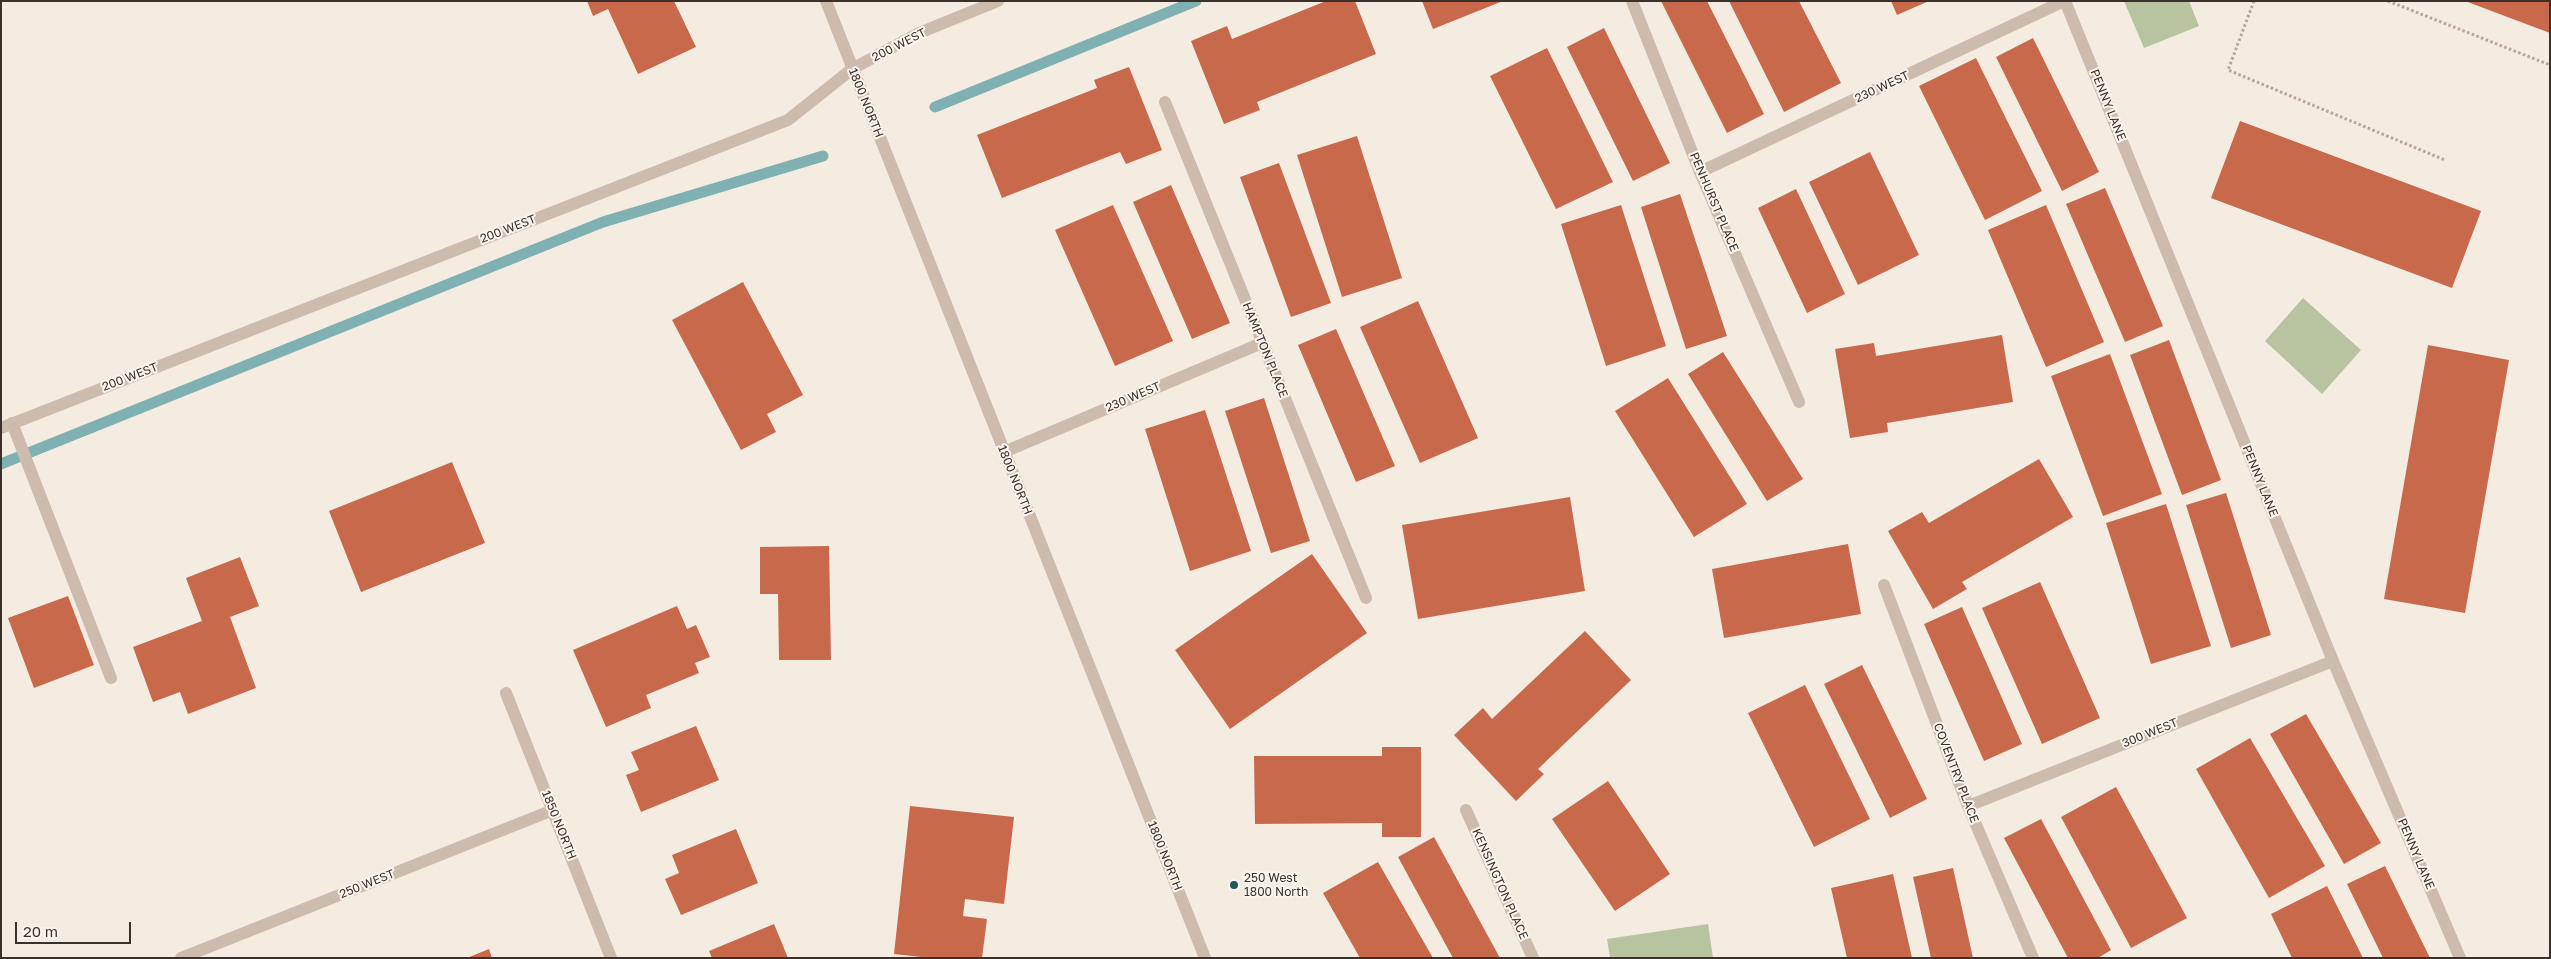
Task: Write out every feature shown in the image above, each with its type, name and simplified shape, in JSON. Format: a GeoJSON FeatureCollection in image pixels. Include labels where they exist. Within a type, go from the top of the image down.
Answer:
{"type":"FeatureCollection","features":[{"type":"Feature","properties":{"kind":"street","name":"1800 NORTH"},"geometry":{"type":"LineString","coordinates":[[826,1],[1205,958]]}},
{"type":"Feature","properties":{"kind":"street","name":"200 WEST"},"geometry":{"type":"LineString","coordinates":[[7,426],[788,120],[852,69],[919,33],[998,1]]}},
{"type":"Feature","properties":{"kind":"street","name":"PENHURST PLACE"},"geometry":{"type":"LineString","coordinates":[[1632,1],[1700,172],[1799,402]]}},
{"type":"Feature","properties":{"kind":"street","name":"230 WEST"},"geometry":{"type":"LineString","coordinates":[[1700,172],[2065,1]]}},
{"type":"Feature","properties":{"kind":"street","name":"PENNY LANE"},"geometry":{"type":"LineString","coordinates":[[2065,1],[2333,661],[2460,958]]}},
{"type":"Feature","properties":{"kind":"street","name":"HAMPTON PLACE"},"geometry":{"type":"LineString","coordinates":[[1165,102],[1366,598]]}},
{"type":"Feature","properties":{"kind":"street","name":"230 WEST"},"geometry":{"type":"LineString","coordinates":[[1004,452],[1262,343]]}},
{"type":"Feature","properties":{"kind":"street"},"geometry":{"type":"LineString","coordinates":[[7,426],[21,445],[111,678]]}},
{"type":"Feature","properties":{"kind":"street","name":"COVENTRY PLACE"},"geometry":{"type":"LineString","coordinates":[[1884,585],[1968,806],[2033,958]]}},
{"type":"Feature","properties":{"kind":"street","name":"300 WEST"},"geometry":{"type":"LineString","coordinates":[[1968,806],[2333,661]]}},
{"type":"Feature","properties":{"kind":"street","name":"1850 NORTH"},"geometry":{"type":"LineString","coordinates":[[506,693],[611,958]]}},
{"type":"Feature","properties":{"kind":"street","name":"250 WEST"},"geometry":{"type":"LineString","coordinates":[[181,958],[553,810]]}},
{"type":"Feature","properties":{"kind":"street","name":"KENSINGTON PLACE"},"geometry":{"type":"LineString","coordinates":[[1466,810],[1533,958]]}},
{"type":"Feature","properties":{"kind":"path"},"geometry":{"type":"LineString","coordinates":[[2254,1],[2228,70],[2445,160]]}},
{"type":"Feature","properties":{"kind":"path"},"geometry":{"type":"LineString","coordinates":[[2388,1],[2550,65]]}},
{"type":"Feature","properties":{"kind":"green space"},"geometry":{"type":"Polygon","coordinates":[[[2124,1],[2189,1],[2199,26],[2144,48],[2124,1]]]}},
{"type":"Feature","properties":{"kind":"green space"},"geometry":{"type":"Polygon","coordinates":[[[2303,298],[2361,350],[2322,394],[2265,341],[2303,298]]]}},
{"type":"Feature","properties":{"kind":"green space"},"geometry":{"type":"Polygon","coordinates":[[[1708,924],[1713,958],[1610,958],[1607,939],[1708,924]]]}},
{"type":"Feature","properties":{"kind":"building"},"geometry":{"type":"Polygon","coordinates":[[[587,1],[674,1],[696,47],[638,74],[608,9],[593,16],[587,1]]]}},
{"type":"Feature","properties":{"kind":"building"},"geometry":{"type":"Polygon","coordinates":[[[1326,1],[1355,1],[1376,54],[1257,102],[1260,110],[1224,124],[1191,41],[1227,26],[1232,39],[1326,1]]]}},
{"type":"Feature","properties":{"kind":"building"},"geometry":{"type":"Polygon","coordinates":[[[1422,1],[1503,1],[1433,29],[1422,1]]]}},
{"type":"Feature","properties":{"kind":"building"},"geometry":{"type":"Polygon","coordinates":[[[1661,1],[1707,1],[1764,114],[1727,133],[1661,1]]]}},
{"type":"Feature","properties":{"kind":"building"},"geometry":{"type":"Polygon","coordinates":[[[1729,1],[1799,1],[1841,83],[1784,112],[1729,1]]]}},
{"type":"Feature","properties":{"kind":"building"},"geometry":{"type":"Polygon","coordinates":[[[1891,1],[1929,1],[1897,15],[1891,1]]]}},
{"type":"Feature","properties":{"kind":"building"},"geometry":{"type":"Polygon","coordinates":[[[2465,1],[2550,1],[2550,33],[2465,1]]]}},
{"type":"Feature","properties":{"kind":"building"},"geometry":{"type":"Polygon","coordinates":[[[1604,28],[1670,163],[1633,181],[1567,47],[1604,28]]]}},
{"type":"Feature","properties":{"kind":"building"},"geometry":{"type":"Polygon","coordinates":[[[2033,38],[2099,172],[2062,191],[1996,57],[2033,38]]]}},
{"type":"Feature","properties":{"kind":"building"},"geometry":{"type":"Polygon","coordinates":[[[1547,48],[1613,182],[1556,209],[1490,76],[1547,48]]]}},
{"type":"Feature","properties":{"kind":"building"},"geometry":{"type":"Polygon","coordinates":[[[1976,58],[2042,191],[1985,220],[1919,86],[1976,58]]]}},
{"type":"Feature","properties":{"kind":"building"},"geometry":{"type":"Polygon","coordinates":[[[1129,67],[1162,150],[1126,164],[1120,152],[1002,198],[977,135],[1097,88],[1094,80],[1129,67]]]}},
{"type":"Feature","properties":{"kind":"building"},"geometry":{"type":"Polygon","coordinates":[[[2240,121],[2481,211],[2452,288],[2211,198],[2240,121]]]}},
{"type":"Feature","properties":{"kind":"building"},"geometry":{"type":"Polygon","coordinates":[[[1357,136],[1402,278],[1342,297],[1297,155],[1357,136]]]}},
{"type":"Feature","properties":{"kind":"building"},"geometry":{"type":"Polygon","coordinates":[[[1870,152],[1919,255],[1858,285],[1809,182],[1870,152]]]}},
{"type":"Feature","properties":{"kind":"building"},"geometry":{"type":"Polygon","coordinates":[[[1279,163],[1331,303],[1291,317],[1240,177],[1279,163]]]}},
{"type":"Feature","properties":{"kind":"building"},"geometry":{"type":"Polygon","coordinates":[[[1171,185],[1230,323],[1192,339],[1133,202],[1171,185]]]}},
{"type":"Feature","properties":{"kind":"building"},"geometry":{"type":"Polygon","coordinates":[[[2105,188],[2163,326],[2125,342],[2066,204],[2105,188]]]}},
{"type":"Feature","properties":{"kind":"building"},"geometry":{"type":"Polygon","coordinates":[[[1796,189],[1845,294],[1807,313],[1758,208],[1796,189]]]}},
{"type":"Feature","properties":{"kind":"building"},"geometry":{"type":"Polygon","coordinates":[[[1680,194],[1727,336],[1686,349],[1641,207],[1680,194]]]}},
{"type":"Feature","properties":{"kind":"building"},"geometry":{"type":"Polygon","coordinates":[[[1113,205],[1173,341],[1115,366],[1055,230],[1113,205]]]}},
{"type":"Feature","properties":{"kind":"building"},"geometry":{"type":"Polygon","coordinates":[[[1621,205],[1666,346],[1606,366],[1561,224],[1621,205]]]}},
{"type":"Feature","properties":{"kind":"building"},"geometry":{"type":"Polygon","coordinates":[[[2046,205],[2104,342],[2046,367],[1988,230],[2046,205]]]}},
{"type":"Feature","properties":{"kind":"building"},"geometry":{"type":"Polygon","coordinates":[[[743,282],[803,395],[767,414],[776,432],[741,450],[672,320],[743,282]]]}},
{"type":"Feature","properties":{"kind":"building"},"geometry":{"type":"Polygon","coordinates":[[[1418,301],[1478,438],[1420,463],[1360,327],[1418,301]]]}},
{"type":"Feature","properties":{"kind":"building"},"geometry":{"type":"Polygon","coordinates":[[[1336,329],[1395,466],[1356,482],[1298,345],[1336,329]]]}},
{"type":"Feature","properties":{"kind":"building"},"geometry":{"type":"Polygon","coordinates":[[[2002,335],[2013,402],[1887,423],[1888,432],[1850,438],[1835,349],[1874,343],[1876,356],[2002,335]]]}},
{"type":"Feature","properties":{"kind":"building"},"geometry":{"type":"Polygon","coordinates":[[[2169,340],[2221,480],[2182,495],[2130,355],[2169,340]]]}},
{"type":"Feature","properties":{"kind":"building"},"geometry":{"type":"Polygon","coordinates":[[[2428,345],[2509,360],[2465,613],[2384,599],[2428,345]]]}},
{"type":"Feature","properties":{"kind":"building"},"geometry":{"type":"Polygon","coordinates":[[[1723,352],[1803,479],[1767,501],[1688,374],[1723,352]]]}},
{"type":"Feature","properties":{"kind":"building"},"geometry":{"type":"Polygon","coordinates":[[[2110,354],[2162,494],[2103,516],[2051,376],[2110,354]]]}},
{"type":"Feature","properties":{"kind":"building"},"geometry":{"type":"Polygon","coordinates":[[[1668,378],[1747,504],[1694,537],[1615,411],[1668,378]]]}},
{"type":"Feature","properties":{"kind":"building"},"geometry":{"type":"Polygon","coordinates":[[[1264,398],[1310,541],[1271,553],[1225,411],[1264,398]]]}},
{"type":"Feature","properties":{"kind":"building"},"geometry":{"type":"Polygon","coordinates":[[[1205,410],[1251,551],[1190,571],[1145,429],[1205,410]]]}},
{"type":"Feature","properties":{"kind":"building"},"geometry":{"type":"Polygon","coordinates":[[[2039,459],[2073,517],[1962,582],[1967,589],[1933,609],[1888,531],[1922,512],[1929,523],[2039,459]]]}},
{"type":"Feature","properties":{"kind":"building"},"geometry":{"type":"Polygon","coordinates":[[[452,462],[485,543],[361,592],[329,511],[452,462]]]}},
{"type":"Feature","properties":{"kind":"building"},"geometry":{"type":"Polygon","coordinates":[[[2226,493],[2271,635],[2231,648],[2186,505],[2226,493]]]}},
{"type":"Feature","properties":{"kind":"building"},"geometry":{"type":"Polygon","coordinates":[[[1570,497],[1585,591],[1418,619],[1402,525],[1570,497]]]}},
{"type":"Feature","properties":{"kind":"building"},"geometry":{"type":"Polygon","coordinates":[[[2166,504],[2211,646],[2151,664],[2106,523],[2166,504]]]}},
{"type":"Feature","properties":{"kind":"building"},"geometry":{"type":"Polygon","coordinates":[[[1848,544],[1861,614],[1724,638],[1712,569],[1848,544]]]}},
{"type":"Feature","properties":{"kind":"building"},"geometry":{"type":"Polygon","coordinates":[[[829,546],[831,660],[779,660],[778,594],[760,594],[760,547],[829,546]]]}},
{"type":"Feature","properties":{"kind":"building"},"geometry":{"type":"Polygon","coordinates":[[[1312,554],[1367,633],[1230,729],[1175,650],[1312,554]]]}},
{"type":"Feature","properties":{"kind":"building"},"geometry":{"type":"Polygon","coordinates":[[[240,557],[259,606],[230,617],[256,688],[188,714],[180,692],[153,702],[133,647],[202,621],[186,578],[240,557]]]}},
{"type":"Feature","properties":{"kind":"building"},"geometry":{"type":"Polygon","coordinates":[[[2040,582],[2100,718],[2042,744],[1982,608],[2040,582]]]}},
{"type":"Feature","properties":{"kind":"building"},"geometry":{"type":"Polygon","coordinates":[[[68,596],[94,665],[34,688],[8,618],[68,596]]]}},
{"type":"Feature","properties":{"kind":"building"},"geometry":{"type":"Polygon","coordinates":[[[677,606],[687,629],[696,625],[710,657],[695,663],[699,673],[646,695],[651,708],[606,727],[573,650],[677,606]]]}},
{"type":"Feature","properties":{"kind":"building"},"geometry":{"type":"Polygon","coordinates":[[[1962,607],[2022,744],[1984,761],[1924,624],[1962,607]]]}},
{"type":"Feature","properties":{"kind":"building"},"geometry":{"type":"Polygon","coordinates":[[[1585,631],[1631,680],[1538,769],[1544,774],[1516,801],[1454,735],[1483,708],[1492,719],[1585,631]]]}},
{"type":"Feature","properties":{"kind":"building"},"geometry":{"type":"Polygon","coordinates":[[[1862,665],[1927,799],[1890,818],[1824,684],[1862,665]]]}},
{"type":"Feature","properties":{"kind":"building"},"geometry":{"type":"Polygon","coordinates":[[[1805,685],[1870,819],[1814,847],[1748,713],[1805,685]]]}},
{"type":"Feature","properties":{"kind":"building"},"geometry":{"type":"Polygon","coordinates":[[[2306,714],[2381,843],[2344,864],[2270,734],[2306,714]]]}},
{"type":"Feature","properties":{"kind":"building"},"geometry":{"type":"Polygon","coordinates":[[[696,726],[719,780],[641,812],[626,775],[639,770],[631,752],[696,726]]]}},
{"type":"Feature","properties":{"kind":"building"},"geometry":{"type":"Polygon","coordinates":[[[2250,738],[2325,866],[2269,898],[2196,769],[2250,738]]]}},
{"type":"Feature","properties":{"kind":"building"},"geometry":{"type":"Polygon","coordinates":[[[1382,747],[1421,747],[1421,837],[1382,837],[1382,823],[1255,824],[1254,756],[1382,756],[1382,747]]]}},
{"type":"Feature","properties":{"kind":"building"},"geometry":{"type":"Polygon","coordinates":[[[1608,781],[1670,874],[1615,911],[1552,819],[1608,781]]]}},
{"type":"Feature","properties":{"kind":"building"},"geometry":{"type":"Polygon","coordinates":[[[2116,787],[2187,918],[2131,948],[2061,817],[2116,787]]]}},
{"type":"Feature","properties":{"kind":"building"},"geometry":{"type":"Polygon","coordinates":[[[910,806],[1014,817],[1004,904],[965,899],[963,916],[987,919],[982,958],[930,958],[894,954],[910,806]]]}},
{"type":"Feature","properties":{"kind":"building"},"geometry":{"type":"Polygon","coordinates":[[[2041,819],[2111,950],[2098,958],[2068,958],[2004,838],[2041,819]]]}},
{"type":"Feature","properties":{"kind":"building"},"geometry":{"type":"Polygon","coordinates":[[[736,829],[758,883],[681,915],[665,879],[679,873],[672,855],[736,829]]]}},
{"type":"Feature","properties":{"kind":"building"},"geometry":{"type":"Polygon","coordinates":[[[1434,837],[1500,958],[1453,958],[1398,857],[1434,837]]]}},
{"type":"Feature","properties":{"kind":"building"},"geometry":{"type":"Polygon","coordinates":[[[1378,862],[1433,958],[1360,958],[1323,893],[1378,862]]]}},
{"type":"Feature","properties":{"kind":"building"},"geometry":{"type":"Polygon","coordinates":[[[2385,866],[2430,958],[2383,958],[2347,884],[2385,866]]]}},
{"type":"Feature","properties":{"kind":"building"},"geometry":{"type":"Polygon","coordinates":[[[1953,868],[1973,958],[1931,958],[1913,877],[1953,868]]]}},
{"type":"Feature","properties":{"kind":"building"},"geometry":{"type":"Polygon","coordinates":[[[1893,874],[1912,958],[1847,958],[1831,888],[1893,874]]]}},
{"type":"Feature","properties":{"kind":"building"},"geometry":{"type":"Polygon","coordinates":[[[2327,886],[2363,958],[2292,958],[2271,914],[2327,886]]]}},
{"type":"Feature","properties":{"kind":"building"},"geometry":{"type":"Polygon","coordinates":[[[774,924],[788,958],[712,958],[709,951],[774,924]]]}},
{"type":"Feature","properties":{"kind":"building"},"geometry":{"type":"Polygon","coordinates":[[[489,949],[492,958],[467,958],[489,949]]]}},
{"type":"Feature","properties":{"kind":"waterway"},"geometry":{"type":"LineString","coordinates":[[935,107],[1196,1]]}},
{"type":"Feature","properties":{"kind":"waterway"},"geometry":{"type":"LineString","coordinates":[[1,464],[603,222],[823,156]]}},
{"type":"Feature","properties":{"kind":"place","name":"250 West 1800 North"},"geometry":{"type":"Point","coordinates":[1234,885]}}]}
